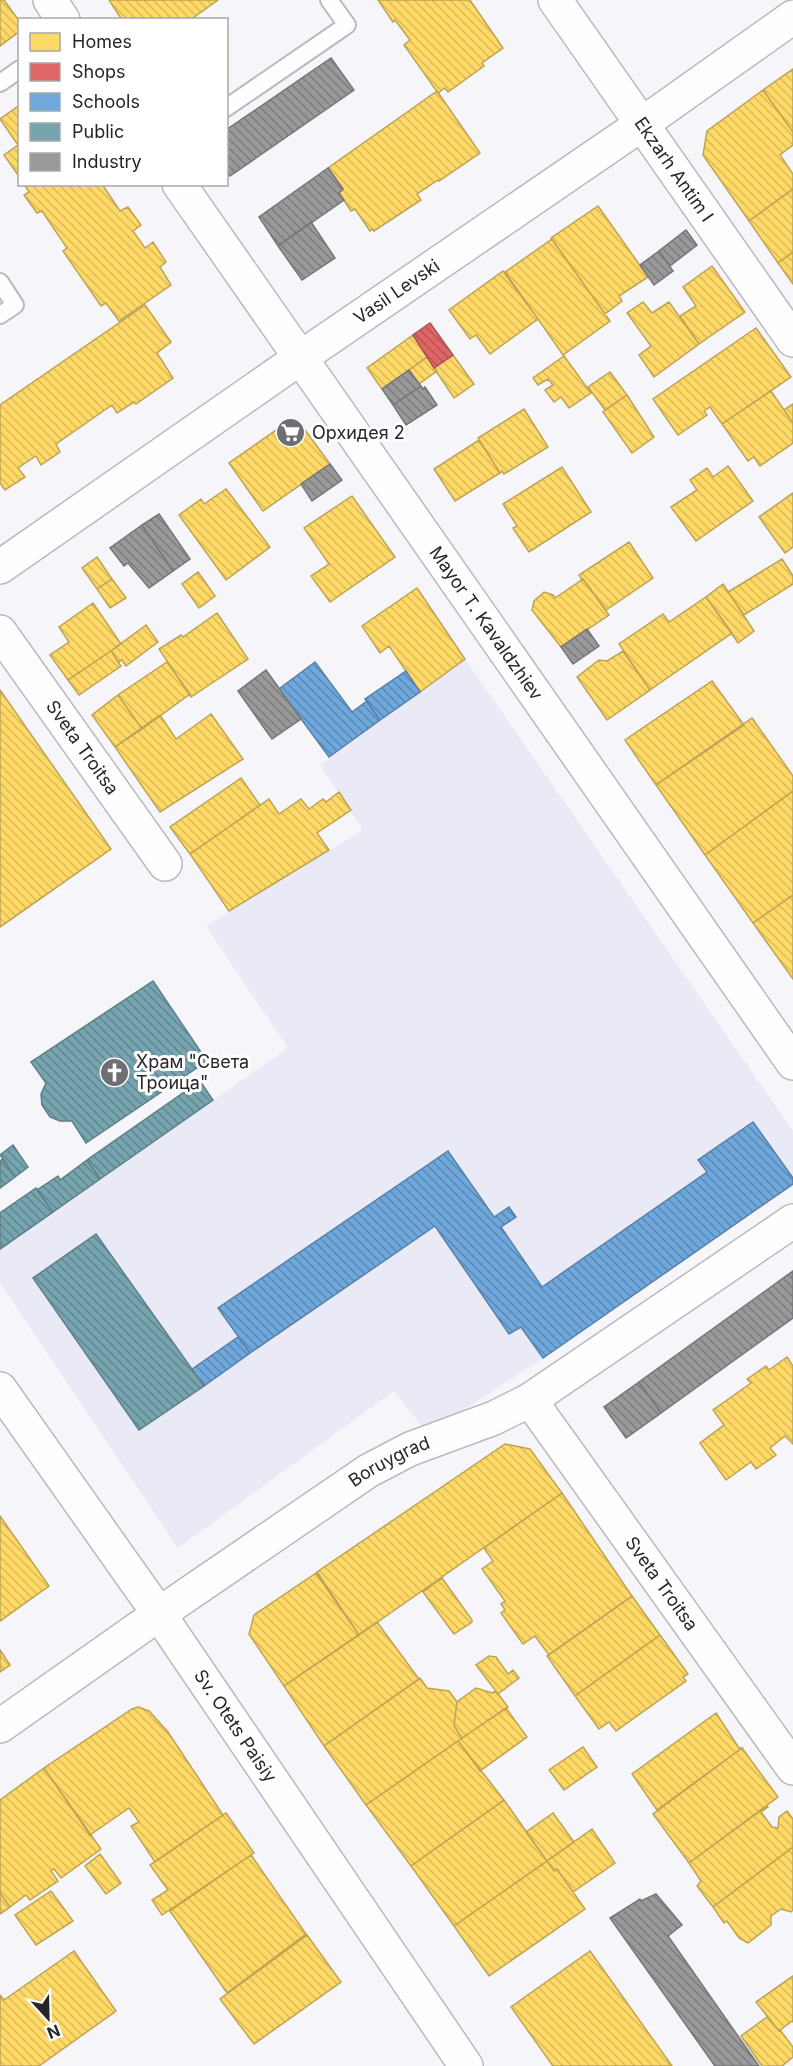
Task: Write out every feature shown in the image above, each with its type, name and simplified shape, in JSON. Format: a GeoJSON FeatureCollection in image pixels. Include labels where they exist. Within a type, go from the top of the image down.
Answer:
{"type":"FeatureCollection","features":[{"type":"Feature","properties":{"kind":"street"},"geometry":{"type":"LineString","coordinates":[[50,0],[62,18]]}},
{"type":"Feature","properties":{"kind":"street","name":"Ekzarh Antim I"},"geometry":{"type":"LineString","coordinates":[[555,0],[793,340]]}},
{"type":"Feature","properties":{"kind":"street","name":"Vasil Levski"},"geometry":{"type":"LineString","coordinates":[[0,567],[300,357],[642,124],[793,16]]}},
{"type":"Feature","properties":{"kind":"street","name":"Mayor T. Kavaldzhiev"},"geometry":{"type":"LineString","coordinates":[[180,186],[793,1063]]}},
{"type":"Feature","properties":{"kind":"street","name":"Sveta Troitsa"},"geometry":{"type":"LineString","coordinates":[[0,632],[165,864]]}},
{"type":"Feature","properties":{"kind":"street","name":"Boruygrad"},"geometry":{"type":"LineString","coordinates":[[0,1726],[368,1471],[410,1449],[494,1418],[530,1400],[793,1221]]}},
{"type":"Feature","properties":{"kind":"street","name":"Sv. Otets Paisiy"},"geometry":{"type":"LineString","coordinates":[[0,1389],[159,1614],[466,2066]]}},
{"type":"Feature","properties":{"kind":"street","name":"Sveta Troitsa"},"geometry":{"type":"LineString","coordinates":[[530,1400],[793,1768]]}},
{"type":"Feature","properties":{"kind":"lane"},"geometry":{"type":"LineString","coordinates":[[228,107],[347,26],[329,0]]}},
{"type":"Feature","properties":{"kind":"lane"},"geometry":{"type":"LineString","coordinates":[[0,83],[18,70]]}},
{"type":"Feature","properties":{"kind":"lane"},"geometry":{"type":"LineString","coordinates":[[0,282],[15,305],[0,315]]}},
{"type":"Feature","properties":{"kind":"shaded area"},"geometry":{"type":"Polygon","coordinates":[[[465,659],[793,1131],[793,1184],[543,1358],[428,1434],[394,1391],[178,1548],[0,1283],[0,1249],[288,1048],[206,926],[363,830],[320,765],[465,659]]]}},
{"type":"Feature","properties":{"kind":"building: Homes"},"geometry":{"type":"Polygon","coordinates":[[[0,0],[4,0],[18,19],[18,32],[0,46],[0,0]]]}},
{"type":"Feature","properties":{"kind":"building: Homes"},"geometry":{"type":"Polygon","coordinates":[[[109,0],[218,0],[193,18],[121,18],[109,0]]]}},
{"type":"Feature","properties":{"kind":"building: Homes"},"geometry":{"type":"Polygon","coordinates":[[[378,0],[470,0],[503,48],[482,63],[484,66],[448,92],[445,88],[438,93],[404,45],[410,40],[395,20],[393,22],[378,0]]]}},
{"type":"Feature","properties":{"kind":"building: Homes"},"geometry":{"type":"Polygon","coordinates":[[[793,69],[793,132],[763,90],[793,69]]]}},
{"type":"Feature","properties":{"kind":"building: Homes"},"geometry":{"type":"Polygon","coordinates":[[[763,90],[793,132],[793,145],[780,155],[793,174],[793,189],[749,221],[703,155],[707,131],[763,90]]]}},
{"type":"Feature","properties":{"kind":"building: Homes"},"geometry":{"type":"Polygon","coordinates":[[[437,91],[480,153],[417,194],[421,200],[374,231],[372,229],[370,231],[355,209],[351,211],[339,193],[343,189],[328,168],[437,91]]]}},
{"type":"Feature","properties":{"kind":"building: Homes"},"geometry":{"type":"Polygon","coordinates":[[[18,106],[18,145],[0,119],[18,106]]]}},
{"type":"Feature","properties":{"kind":"building: Homes"},"geometry":{"type":"Polygon","coordinates":[[[18,145],[18,175],[4,155],[18,145]]]}},
{"type":"Feature","properties":{"kind":"building: Homes"},"geometry":{"type":"Polygon","coordinates":[[[25,186],[103,186],[120,211],[128,207],[141,225],[133,231],[145,248],[153,242],[166,262],[160,267],[171,285],[119,321],[106,303],[101,306],[63,251],[67,248],[42,211],[37,213],[24,195],[29,192],[25,186]]]}},
{"type":"Feature","properties":{"kind":"building: Homes"},"geometry":{"type":"Polygon","coordinates":[[[793,189],[793,252],[778,263],[749,221],[793,189]]]}},
{"type":"Feature","properties":{"kind":"building: Homes"},"geometry":{"type":"Polygon","coordinates":[[[598,206],[648,277],[619,296],[622,301],[605,314],[551,238],[598,206]]]}},
{"type":"Feature","properties":{"kind":"building: Homes"},"geometry":{"type":"Polygon","coordinates":[[[552,239],[610,321],[563,355],[505,272],[552,239]]]}},
{"type":"Feature","properties":{"kind":"building: Homes"},"geometry":{"type":"Polygon","coordinates":[[[793,252],[793,284],[778,263],[793,252]]]}},
{"type":"Feature","properties":{"kind":"building: Homes"},"geometry":{"type":"Polygon","coordinates":[[[712,266],[745,312],[699,344],[680,316],[696,306],[683,287],[712,266]]]}},
{"type":"Feature","properties":{"kind":"building: Homes"},"geometry":{"type":"Polygon","coordinates":[[[503,271],[538,319],[490,354],[476,335],[470,339],[449,310],[503,271]]]}},
{"type":"Feature","properties":{"kind":"building: Homes"},"geometry":{"type":"Polygon","coordinates":[[[643,302],[652,313],[669,302],[699,344],[654,377],[639,355],[651,346],[627,313],[643,302]]]}},
{"type":"Feature","properties":{"kind":"building: Homes"},"geometry":{"type":"Polygon","coordinates":[[[145,305],[171,342],[157,353],[173,378],[136,404],[134,402],[117,413],[112,405],[56,444],[60,452],[41,465],[36,456],[18,468],[25,477],[5,490],[0,483],[0,405],[145,305]]]}},
{"type":"Feature","properties":{"kind":"building: Homes"},"geometry":{"type":"Polygon","coordinates":[[[756,328],[791,377],[722,424],[710,407],[704,411],[707,415],[678,435],[653,399],[756,328]]]}},
{"type":"Feature","properties":{"kind":"building: Homes"},"geometry":{"type":"Polygon","coordinates":[[[413,335],[427,357],[382,389],[367,368],[413,335]]]}},
{"type":"Feature","properties":{"kind":"building: Homes"},"geometry":{"type":"Polygon","coordinates":[[[453,355],[474,384],[454,398],[434,368],[453,355]]]}},
{"type":"Feature","properties":{"kind":"building: Homes"},"geometry":{"type":"Polygon","coordinates":[[[564,356],[591,393],[569,408],[561,397],[554,402],[545,390],[553,385],[548,379],[538,385],[533,378],[564,356]]]}},
{"type":"Feature","properties":{"kind":"building: Homes"},"geometry":{"type":"Polygon","coordinates":[[[427,357],[437,371],[419,384],[409,370],[427,357]]]}},
{"type":"Feature","properties":{"kind":"building: Homes"},"geometry":{"type":"Polygon","coordinates":[[[610,372],[627,395],[605,410],[588,387],[610,372]]]}},
{"type":"Feature","properties":{"kind":"building: Homes"},"geometry":{"type":"Polygon","coordinates":[[[771,391],[793,423],[793,443],[760,466],[754,457],[748,461],[722,424],[771,391]]]}},
{"type":"Feature","properties":{"kind":"building: Homes"},"geometry":{"type":"Polygon","coordinates":[[[627,395],[654,437],[632,453],[603,412],[627,395]]]}},
{"type":"Feature","properties":{"kind":"building: Homes"},"geometry":{"type":"Polygon","coordinates":[[[793,404],[793,423],[784,410],[793,404]]]}},
{"type":"Feature","properties":{"kind":"building: Homes"},"geometry":{"type":"Polygon","coordinates":[[[524,409],[548,447],[504,474],[502,471],[500,473],[478,438],[524,409]]]}},
{"type":"Feature","properties":{"kind":"building: Homes"},"geometry":{"type":"Polygon","coordinates":[[[289,421],[300,423],[330,464],[263,511],[229,463],[289,421]]]}},
{"type":"Feature","properties":{"kind":"building: Homes"},"geometry":{"type":"Polygon","coordinates":[[[479,440],[500,473],[455,501],[434,469],[479,440]]]}},
{"type":"Feature","properties":{"kind":"building: Homes"},"geometry":{"type":"Polygon","coordinates":[[[728,466],[753,501],[696,541],[671,507],[697,490],[690,480],[707,468],[713,477],[728,466]]]}},
{"type":"Feature","properties":{"kind":"building: Homes"},"geometry":{"type":"Polygon","coordinates":[[[562,467],[591,512],[529,552],[513,528],[517,526],[503,504],[562,467]]]}},
{"type":"Feature","properties":{"kind":"building: Homes"},"geometry":{"type":"Polygon","coordinates":[[[226,489],[270,547],[226,580],[179,515],[201,499],[204,504],[226,489]]]}},
{"type":"Feature","properties":{"kind":"building: Homes"},"geometry":{"type":"Polygon","coordinates":[[[793,493],[793,547],[785,553],[759,517],[793,493]]]}},
{"type":"Feature","properties":{"kind":"building: Homes"},"geometry":{"type":"Polygon","coordinates":[[[352,496],[395,557],[330,602],[311,576],[329,564],[304,528],[352,496]]]}},
{"type":"Feature","properties":{"kind":"building: Homes"},"geometry":{"type":"Polygon","coordinates":[[[629,542],[653,578],[606,610],[579,575],[629,542]]]}},
{"type":"Feature","properties":{"kind":"building: Homes"},"geometry":{"type":"Polygon","coordinates":[[[97,557],[112,579],[97,589],[82,568],[97,557]]]}},
{"type":"Feature","properties":{"kind":"building: Homes"},"geometry":{"type":"Polygon","coordinates":[[[782,559],[793,576],[793,584],[744,615],[728,592],[782,559]]]}},
{"type":"Feature","properties":{"kind":"building: Homes"},"geometry":{"type":"Polygon","coordinates":[[[198,572],[215,596],[199,608],[182,584],[198,572]]]}},
{"type":"Feature","properties":{"kind":"building: Homes"},"geometry":{"type":"Polygon","coordinates":[[[112,579],[126,598],[110,608],[97,589],[112,579]]]}},
{"type":"Feature","properties":{"kind":"building: Homes"},"geometry":{"type":"Polygon","coordinates":[[[583,579],[609,615],[561,647],[532,610],[534,601],[544,592],[555,598],[583,579]]]}},
{"type":"Feature","properties":{"kind":"building: Homes"},"geometry":{"type":"Polygon","coordinates":[[[723,584],[754,631],[738,643],[706,597],[723,584]]]}},
{"type":"Feature","properties":{"kind":"building: Homes"},"geometry":{"type":"Polygon","coordinates":[[[417,588],[465,659],[420,692],[389,646],[380,653],[362,626],[417,588]]]}},
{"type":"Feature","properties":{"kind":"building: Homes"},"geometry":{"type":"Polygon","coordinates":[[[706,597],[732,633],[650,690],[619,644],[663,614],[669,622],[706,597]]]}},
{"type":"Feature","properties":{"kind":"building: Homes"},"geometry":{"type":"Polygon","coordinates":[[[93,603],[121,644],[68,680],[50,655],[69,642],[59,627],[93,603]]]}},
{"type":"Feature","properties":{"kind":"building: Homes"},"geometry":{"type":"Polygon","coordinates":[[[217,613],[248,659],[191,697],[159,649],[181,635],[183,637],[217,613]]]}},
{"type":"Feature","properties":{"kind":"building: Homes"},"geometry":{"type":"Polygon","coordinates":[[[146,625],[158,642],[126,666],[122,660],[118,662],[111,651],[146,625]]]}},
{"type":"Feature","properties":{"kind":"building: Homes"},"geometry":{"type":"Polygon","coordinates":[[[111,651],[121,666],[79,695],[68,680],[111,651]]]}},
{"type":"Feature","properties":{"kind":"building: Homes"},"geometry":{"type":"Polygon","coordinates":[[[623,651],[650,690],[607,720],[577,677],[599,660],[607,661],[623,651]]]}},
{"type":"Feature","properties":{"kind":"building: Homes"},"geometry":{"type":"Polygon","coordinates":[[[167,662],[190,694],[142,729],[118,695],[167,662]]]}},
{"type":"Feature","properties":{"kind":"building: Homes"},"geometry":{"type":"Polygon","coordinates":[[[712,681],[744,725],[656,785],[625,740],[712,681]]]}},
{"type":"Feature","properties":{"kind":"building: Homes"},"geometry":{"type":"Polygon","coordinates":[[[0,690],[111,849],[0,927],[0,690]]]}},
{"type":"Feature","properties":{"kind":"building: Homes"},"geometry":{"type":"Polygon","coordinates":[[[118,695],[142,729],[115,747],[92,715],[118,695]]]}},
{"type":"Feature","properties":{"kind":"building: Homes"},"geometry":{"type":"Polygon","coordinates":[[[211,714],[243,759],[160,812],[115,747],[160,715],[176,739],[211,714]]]}},
{"type":"Feature","properties":{"kind":"building: Homes"},"geometry":{"type":"Polygon","coordinates":[[[752,718],[793,776],[793,791],[705,855],[656,785],[752,718]]]}},
{"type":"Feature","properties":{"kind":"building: Homes"},"geometry":{"type":"Polygon","coordinates":[[[241,778],[260,805],[190,854],[170,827],[241,778]]]}},
{"type":"Feature","properties":{"kind":"building: Homes"},"geometry":{"type":"Polygon","coordinates":[[[793,791],[793,895],[753,923],[705,855],[793,791]]]}},
{"type":"Feature","properties":{"kind":"building: Homes"},"geometry":{"type":"Polygon","coordinates":[[[339,792],[351,810],[317,833],[329,850],[229,911],[190,854],[269,799],[279,814],[301,799],[309,809],[323,799],[326,802],[339,792]]]}},
{"type":"Feature","properties":{"kind":"building: Homes"},"geometry":{"type":"Polygon","coordinates":[[[793,895],[793,979],[753,923],[793,895]]]}},
{"type":"Feature","properties":{"kind":"building: Homes"},"geometry":{"type":"Polygon","coordinates":[[[787,1357],[793,1366],[793,1444],[785,1436],[770,1448],[776,1455],[756,1469],[751,1462],[726,1480],[700,1443],[724,1425],[713,1410],[751,1383],[747,1379],[766,1366],[769,1370],[787,1357]]]}},
{"type":"Feature","properties":{"kind":"building: Homes"},"geometry":{"type":"Polygon","coordinates":[[[505,1444],[530,1449],[562,1493],[359,1635],[317,1572],[505,1444]]]}},
{"type":"Feature","properties":{"kind":"building: Homes"},"geometry":{"type":"Polygon","coordinates":[[[562,1493],[632,1596],[549,1655],[535,1636],[523,1644],[501,1613],[505,1610],[501,1604],[505,1601],[482,1569],[493,1561],[484,1548],[562,1493]]]}},
{"type":"Feature","properties":{"kind":"building: Homes"},"geometry":{"type":"Polygon","coordinates":[[[0,1516],[49,1586],[0,1621],[0,1516]]]}},
{"type":"Feature","properties":{"kind":"building: Homes"},"geometry":{"type":"Polygon","coordinates":[[[316,1573],[359,1635],[284,1686],[249,1634],[254,1615],[316,1573]]]}},
{"type":"Feature","properties":{"kind":"building: Homes"},"geometry":{"type":"Polygon","coordinates":[[[442,1578],[472,1620],[454,1634],[423,1592],[442,1578]]]}},
{"type":"Feature","properties":{"kind":"building: Homes"},"geometry":{"type":"Polygon","coordinates":[[[632,1596],[660,1635],[575,1696],[547,1656],[632,1596]]]}},
{"type":"Feature","properties":{"kind":"building: Homes"},"geometry":{"type":"Polygon","coordinates":[[[377,1622],[419,1679],[324,1746],[284,1686],[377,1622]]]}},
{"type":"Feature","properties":{"kind":"building: Homes"},"geometry":{"type":"Polygon","coordinates":[[[660,1635],[688,1674],[683,1677],[686,1681],[616,1731],[609,1722],[599,1729],[575,1696],[660,1635]]]}},
{"type":"Feature","properties":{"kind":"building: Homes"},"geometry":{"type":"Polygon","coordinates":[[[0,1650],[10,1665],[0,1672],[0,1650]]]}},
{"type":"Feature","properties":{"kind":"building: Homes"},"geometry":{"type":"Polygon","coordinates":[[[489,1656],[496,1657],[508,1674],[513,1670],[519,1678],[498,1694],[476,1665],[489,1656]]]}},
{"type":"Feature","properties":{"kind":"building: Homes"},"geometry":{"type":"Polygon","coordinates":[[[420,1678],[427,1688],[449,1691],[457,1702],[454,1726],[462,1738],[366,1805],[324,1746],[420,1678]]]}},
{"type":"Feature","properties":{"kind":"building: Homes"},"geometry":{"type":"Polygon","coordinates":[[[476,1688],[492,1693],[496,1691],[508,1707],[462,1738],[454,1726],[457,1702],[476,1688]]]}},
{"type":"Feature","properties":{"kind":"building: Homes"},"geometry":{"type":"Polygon","coordinates":[[[138,1707],[149,1711],[168,1732],[223,1815],[155,1862],[131,1826],[139,1822],[129,1808],[90,1835],[44,1768],[138,1707]]]}},
{"type":"Feature","properties":{"kind":"building: Homes"},"geometry":{"type":"Polygon","coordinates":[[[506,1708],[527,1737],[480,1771],[458,1741],[506,1708]]]}},
{"type":"Feature","properties":{"kind":"building: Homes"},"geometry":{"type":"Polygon","coordinates":[[[716,1713],[739,1748],[742,1748],[657,1810],[632,1774],[716,1713]]]}},
{"type":"Feature","properties":{"kind":"building: Homes"},"geometry":{"type":"Polygon","coordinates":[[[458,1741],[504,1800],[411,1866],[366,1805],[458,1741]]]}},
{"type":"Feature","properties":{"kind":"building: Homes"},"geometry":{"type":"Polygon","coordinates":[[[583,1747],[597,1767],[564,1790],[549,1770],[583,1747]]]}},
{"type":"Feature","properties":{"kind":"building: Homes"},"geometry":{"type":"Polygon","coordinates":[[[742,1748],[778,1797],[689,1863],[653,1814],[742,1748]]]}},
{"type":"Feature","properties":{"kind":"building: Homes"},"geometry":{"type":"Polygon","coordinates":[[[44,1768],[101,1849],[61,1878],[54,1869],[51,1871],[58,1881],[30,1900],[26,1895],[10,1907],[0,1893],[0,1800],[44,1768]]]}},
{"type":"Feature","properties":{"kind":"building: Homes"},"geometry":{"type":"Polygon","coordinates":[[[504,1800],[547,1861],[454,1926],[411,1866],[504,1800]]]}},
{"type":"Feature","properties":{"kind":"building: Homes"},"geometry":{"type":"Polygon","coordinates":[[[767,1806],[761,1812],[772,1827],[778,1828],[779,1817],[787,1811],[793,1819],[793,1847],[713,1907],[697,1886],[701,1881],[689,1863],[767,1806]]]}},
{"type":"Feature","properties":{"kind":"building: Homes"},"geometry":{"type":"Polygon","coordinates":[[[226,1813],[254,1853],[162,1915],[152,1900],[168,1890],[150,1865],[226,1813]]]}},
{"type":"Feature","properties":{"kind":"building: Homes"},"geometry":{"type":"Polygon","coordinates":[[[553,1813],[574,1842],[547,1861],[526,1832],[553,1813]]]}},
{"type":"Feature","properties":{"kind":"building: Homes"},"geometry":{"type":"Polygon","coordinates":[[[592,1829],[615,1863],[573,1892],[557,1869],[554,1871],[547,1861],[592,1829]]]}},
{"type":"Feature","properties":{"kind":"building: Homes"},"geometry":{"type":"Polygon","coordinates":[[[793,1847],[793,1910],[791,1912],[781,1909],[771,1916],[771,1925],[748,1943],[739,1938],[727,1921],[724,1923],[713,1907],[793,1847]]]}},
{"type":"Feature","properties":{"kind":"building: Homes"},"geometry":{"type":"Polygon","coordinates":[[[100,1854],[121,1883],[106,1894],[85,1866],[100,1854]]]}},
{"type":"Feature","properties":{"kind":"building: Homes"},"geometry":{"type":"Polygon","coordinates":[[[251,1855],[306,1934],[227,1993],[170,1911],[251,1855]]]}},
{"type":"Feature","properties":{"kind":"building: Homes"},"geometry":{"type":"Polygon","coordinates":[[[547,1861],[554,1871],[557,1869],[585,1909],[489,1976],[454,1926],[547,1861]]]}},
{"type":"Feature","properties":{"kind":"building: Homes"},"geometry":{"type":"Polygon","coordinates":[[[51,1891],[73,1921],[36,1945],[15,1915],[51,1891]]]}},
{"type":"Feature","properties":{"kind":"building: Homes"},"geometry":{"type":"Polygon","coordinates":[[[0,1893],[10,1907],[0,1914],[0,1893]]]}},
{"type":"Feature","properties":{"kind":"building: Homes"},"geometry":{"type":"Polygon","coordinates":[[[307,1935],[341,1982],[254,2044],[220,1999],[307,1935]]]}},
{"type":"Feature","properties":{"kind":"building: Homes"},"geometry":{"type":"Polygon","coordinates":[[[74,1951],[116,2011],[39,2066],[0,2066],[0,1995],[4,2000],[74,1951]]]}},
{"type":"Feature","properties":{"kind":"building: Homes"},"geometry":{"type":"Polygon","coordinates":[[[590,1951],[672,2066],[553,2066],[511,2007],[590,1951]]]}},
{"type":"Feature","properties":{"kind":"building: Homes"},"geometry":{"type":"Polygon","coordinates":[[[793,1976],[793,2022],[779,2031],[756,2002],[793,1976]]]}},
{"type":"Feature","properties":{"kind":"building: Homes"},"geometry":{"type":"Polygon","coordinates":[[[767,2017],[793,2047],[793,2057],[782,2066],[762,2066],[741,2036],[767,2017]]]}},
{"type":"Feature","properties":{"kind":"building: Shops"},"geometry":{"type":"Polygon","coordinates":[[[430,323],[453,355],[434,368],[413,335],[430,323]]]}},
{"type":"Feature","properties":{"kind":"building: Schools"},"geometry":{"type":"Polygon","coordinates":[[[315,662],[352,712],[367,701],[380,720],[329,757],[279,689],[315,662]]]}},
{"type":"Feature","properties":{"kind":"building: Schools"},"geometry":{"type":"Polygon","coordinates":[[[406,671],[420,692],[380,720],[365,699],[406,671]]]}},
{"type":"Feature","properties":{"kind":"building: Schools"},"geometry":{"type":"Polygon","coordinates":[[[753,1122],[793,1178],[793,1184],[543,1358],[521,1327],[509,1334],[435,1226],[250,1353],[218,1308],[448,1151],[494,1217],[509,1207],[516,1217],[501,1227],[542,1287],[707,1172],[698,1160],[753,1122]]]}},
{"type":"Feature","properties":{"kind":"building: Schools"},"geometry":{"type":"Polygon","coordinates":[[[238,1337],[250,1353],[204,1386],[191,1370],[238,1337]]]}},
{"type":"Feature","properties":{"kind":"building: Public","name":"Храм \"Света Троица\""},"geometry":{"type":"Polygon","coordinates":[[[153,981],[207,1061],[86,1143],[72,1121],[60,1121],[50,1117],[42,1105],[41,1094],[46,1083],[31,1062],[153,981]]]}},
{"type":"Feature","properties":{"kind":"building: Public"},"geometry":{"type":"Polygon","coordinates":[[[200,1081],[213,1100],[100,1179],[87,1160],[200,1081]]]}},
{"type":"Feature","properties":{"kind":"building: Public"},"geometry":{"type":"Polygon","coordinates":[[[13,1145],[28,1167],[15,1177],[0,1155],[13,1145]]]}},
{"type":"Feature","properties":{"kind":"building: Public"},"geometry":{"type":"Polygon","coordinates":[[[3,1159],[15,1177],[0,1188],[0,1161],[3,1159]]]}},
{"type":"Feature","properties":{"kind":"building: Public"},"geometry":{"type":"Polygon","coordinates":[[[87,1160],[100,1179],[53,1212],[37,1190],[58,1176],[60,1180],[87,1160]]]}},
{"type":"Feature","properties":{"kind":"building: Public"},"geometry":{"type":"Polygon","coordinates":[[[36,1188],[53,1212],[0,1249],[0,1213],[36,1188]]]}},
{"type":"Feature","properties":{"kind":"building: Public"},"geometry":{"type":"Polygon","coordinates":[[[96,1234],[204,1386],[139,1430],[33,1278],[96,1234]]]}},
{"type":"Feature","properties":{"kind":"building: Industry"},"geometry":{"type":"Polygon","coordinates":[[[331,58],[354,90],[230,176],[228,174],[228,129],[331,58]]]}},
{"type":"Feature","properties":{"kind":"building: Industry"},"geometry":{"type":"Polygon","coordinates":[[[328,168],[343,189],[339,193],[344,200],[278,246],[259,217],[328,168]]]}},
{"type":"Feature","properties":{"kind":"building: Industry"},"geometry":{"type":"Polygon","coordinates":[[[311,222],[335,258],[302,280],[278,246],[311,222]]]}},
{"type":"Feature","properties":{"kind":"building: Industry"},"geometry":{"type":"Polygon","coordinates":[[[686,230],[697,245],[670,266],[659,251],[686,230]]]}},
{"type":"Feature","properties":{"kind":"building: Industry"},"geometry":{"type":"Polygon","coordinates":[[[659,251],[673,271],[654,285],[640,265],[659,251]]]}},
{"type":"Feature","properties":{"kind":"building: Industry"},"geometry":{"type":"Polygon","coordinates":[[[409,370],[421,386],[393,405],[382,389],[409,370]]]}},
{"type":"Feature","properties":{"kind":"building: Industry"},"geometry":{"type":"Polygon","coordinates":[[[421,386],[423,389],[425,387],[437,405],[406,425],[393,405],[421,386]]]}},
{"type":"Feature","properties":{"kind":"building: Industry"},"geometry":{"type":"Polygon","coordinates":[[[330,464],[342,480],[312,501],[301,484],[330,464]]]}},
{"type":"Feature","properties":{"kind":"building: Industry"},"geometry":{"type":"Polygon","coordinates":[[[159,514],[190,559],[173,571],[142,525],[159,514]]]}},
{"type":"Feature","properties":{"kind":"building: Industry"},"geometry":{"type":"Polygon","coordinates":[[[142,525],[173,571],[149,588],[128,563],[124,566],[110,548],[142,525]]]}},
{"type":"Feature","properties":{"kind":"building: Industry"},"geometry":{"type":"Polygon","coordinates":[[[587,629],[599,646],[573,664],[561,647],[587,629]]]}},
{"type":"Feature","properties":{"kind":"building: Industry"},"geometry":{"type":"Polygon","coordinates":[[[266,670],[301,719],[272,739],[238,691],[266,670]]]}},
{"type":"Feature","properties":{"kind":"building: Industry"},"geometry":{"type":"Polygon","coordinates":[[[793,1271],[793,1318],[661,1413],[639,1382],[793,1271]]]}},
{"type":"Feature","properties":{"kind":"building: Industry"},"geometry":{"type":"Polygon","coordinates":[[[639,1382],[661,1413],[626,1438],[604,1407],[639,1382]]]}},
{"type":"Feature","properties":{"kind":"building: Industry"},"geometry":{"type":"Polygon","coordinates":[[[656,1894],[682,1925],[668,1936],[759,2066],[715,2066],[610,1918],[640,1899],[641,1901],[656,1894]]]}},
{"type":"Feature","properties":{"kind":"place","name":"Орхидея 2"},"geometry":{"type":"Point","coordinates":[291,433]}},
{"type":"Feature","properties":{"kind":"place","name":"Храм \"Света Троица\""},"geometry":{"type":"Point","coordinates":[115,1072]}}]}
